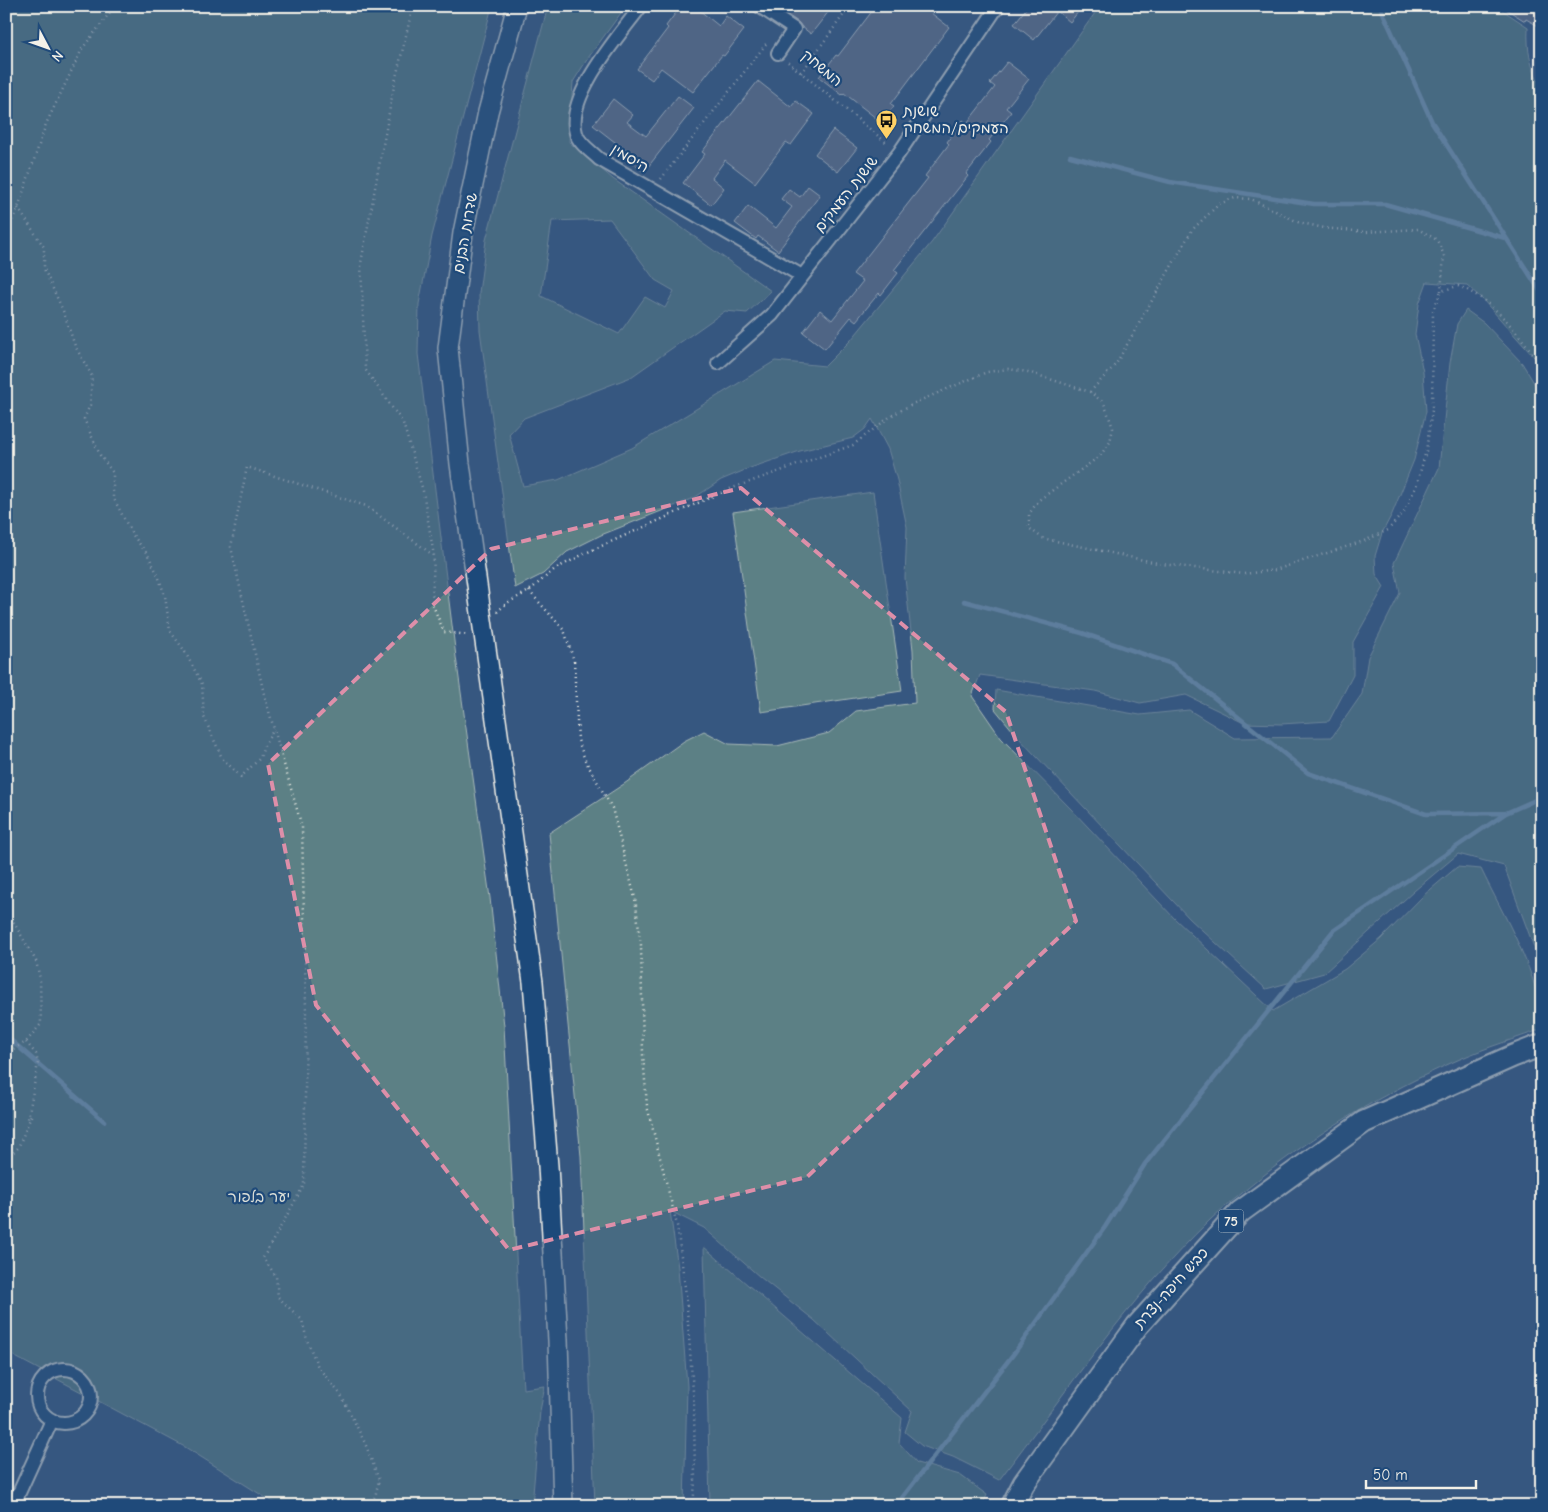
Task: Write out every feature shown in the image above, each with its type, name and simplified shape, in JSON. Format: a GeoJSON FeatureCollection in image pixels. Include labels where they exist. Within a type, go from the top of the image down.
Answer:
{"type":"FeatureCollection","features":[{"type":"Feature","properties":{"kind":"highway","name":"כביש חיפה-נצרת"},"geometry":{"type":"LineString","coordinates":[[1012,1506],[1024,1483],[1137,1326],[1240,1212],[1364,1122],[1542,1045]]}},
{"type":"Feature","properties":{"kind":"main road","name":"שדרות הבנים"},"geometry":{"type":"LineString","coordinates":[[517,6],[488,112],[463,233],[448,348],[460,464],[533,982],[548,1166],[556,1311],[563,1506]]}},
{"type":"Feature","properties":{"kind":"street","name":"היסמין"},"geometry":{"type":"LineString","coordinates":[[641,6],[591,74],[575,112],[576,134],[586,147],[599,158],[802,276]]}},
{"type":"Feature","properties":{"kind":"street","name":"המשחק"},"geometry":{"type":"LineString","coordinates":[[760,6],[794,29],[778,53]]}},
{"type":"Feature","properties":{"kind":"street","name":"שושנת העמקים"},"geometry":{"type":"LineString","coordinates":[[718,363],[772,315],[899,153],[998,6]]}},
{"type":"Feature","properties":{"kind":"street"},"geometry":{"type":"LineString","coordinates":[[69,1369],[77,1372],[89,1384],[91,1401],[87,1410],[82,1417],[73,1422],[64,1424],[52,1420],[40,1410],[37,1401],[40,1383],[52,1371],[69,1369]]}},
{"type":"Feature","properties":{"kind":"street"},"geometry":{"type":"LineString","coordinates":[[13,1506],[52,1420]]}},
{"type":"Feature","properties":{"kind":"path"},"geometry":{"type":"LineString","coordinates":[[6,234],[18,208],[46,124],[82,49],[116,6]]}},
{"type":"Feature","properties":{"kind":"path"},"geometry":{"type":"LineString","coordinates":[[413,6],[394,86],[361,263],[365,369],[403,423],[423,491],[434,556],[432,603],[444,632],[484,636],[494,616],[507,603],[529,590],[555,569],[588,552],[727,490],[853,445],[891,416],[912,404],[987,372],[1008,369],[1028,372],[1090,392],[1104,403],[1113,428],[1110,442],[1100,456],[1039,500],[1029,514],[1029,528],[1042,538],[1162,564],[1244,574],[1275,570],[1364,542],[1388,530],[1404,512],[1416,487],[1426,451],[1432,410],[1433,311],[1441,291],[1444,255],[1438,240],[1418,229],[1365,232],[1324,228],[1298,222],[1251,199],[1235,198],[1219,204],[1192,230],[1116,364],[1090,392]]}},
{"type":"Feature","properties":{"kind":"path"},"geometry":{"type":"LineString","coordinates":[[801,73],[850,6]]}},
{"type":"Feature","properties":{"kind":"path"},"geometry":{"type":"LineString","coordinates":[[653,190],[766,44],[778,53]]}},
{"type":"Feature","properties":{"kind":"path","name":"המשחק"},"geometry":{"type":"LineString","coordinates":[[778,53],[899,153]]}},
{"type":"Feature","properties":{"kind":"path"},"geometry":{"type":"LineString","coordinates":[[18,208],[44,248],[44,269],[64,312],[76,346],[92,376],[90,405],[84,419],[100,455],[113,473],[113,497],[132,534],[148,555],[158,575],[166,596],[170,631],[184,650],[202,684],[204,717],[222,758],[241,777],[260,758],[264,746],[274,729]]}},
{"type":"Feature","properties":{"kind":"path"},"geometry":{"type":"LineString","coordinates":[[1441,291],[1458,286],[1474,292],[1489,304],[1518,334],[1542,366]]}},
{"type":"Feature","properties":{"kind":"path"},"geometry":{"type":"LineString","coordinates":[[368,1506],[375,1497],[379,1480],[365,1443],[341,1396],[318,1367],[307,1340],[302,1320],[278,1297],[276,1276],[263,1258],[304,1185],[306,1010],[302,827],[264,694],[231,547],[247,468],[366,506],[434,556]]}},
{"type":"Feature","properties":{"kind":"path"},"geometry":{"type":"LineString","coordinates":[[529,590],[564,630],[574,661],[578,740],[585,760],[612,808],[635,898],[641,945],[643,1055],[647,1106],[677,1225],[686,1295],[694,1404],[696,1482],[693,1506]]}},
{"type":"Feature","properties":{"kind":"path"},"geometry":{"type":"LineString","coordinates":[[6,909],[36,961],[40,979],[41,1024],[26,1042],[6,1053]]}},
{"type":"Feature","properties":{"kind":"path"},"geometry":{"type":"LineString","coordinates":[[6,1159],[18,1148],[32,1114],[28,1119],[38,1063],[36,1054],[26,1042]]}},
{"type":"Feature","properties":{"kind":"highlighted area"},"geometry":{"type":"Polygon","coordinates":[[[741,488],[1006,712],[1076,921],[807,1177],[509,1250],[316,1005],[268,764],[491,549],[741,488]]]}},
{"type":"Feature","properties":{"kind":"green space","name":"יער בלפור"},"geometry":{"type":"Polygon","coordinates":[[[6,6],[492,6],[432,236],[419,304],[418,354],[456,657],[490,898],[504,1026],[523,1389],[545,1386],[540,1411],[532,1506],[279,1506],[185,1447],[6,1352],[6,6]]]}},
{"type":"Feature","properties":{"kind":"green space"},"geometry":{"type":"Polygon","coordinates":[[[548,6],[626,6],[573,82],[569,142],[613,179],[771,291],[747,313],[725,311],[631,377],[524,418],[509,434],[523,486],[558,480],[632,448],[775,361],[825,366],[851,340],[932,242],[1100,6],[1496,6],[1528,27],[1530,59],[1542,88],[1542,366],[1483,300],[1467,285],[1427,282],[1419,304],[1415,334],[1423,372],[1426,411],[1414,460],[1392,514],[1382,533],[1375,556],[1376,574],[1384,587],[1353,642],[1353,675],[1329,721],[1281,724],[1244,723],[1186,695],[1140,703],[1095,691],[980,675],[972,696],[1001,738],[1175,919],[1273,1011],[1345,969],[1381,939],[1424,895],[1457,867],[1481,869],[1520,947],[1536,989],[1542,1029],[1460,1059],[1376,1100],[1297,1150],[1219,1211],[1152,1281],[1074,1379],[999,1480],[953,1457],[922,1446],[905,1432],[912,1411],[814,1320],[760,1277],[704,1228],[670,1211],[678,1268],[687,1386],[684,1506],[595,1506],[581,1156],[549,833],[624,784],[684,741],[704,731],[729,744],[777,746],[829,733],[856,711],[915,703],[913,650],[905,578],[907,527],[888,449],[872,419],[865,429],[853,438],[800,451],[750,468],[721,480],[694,498],[601,535],[567,552],[543,574],[515,588],[480,330],[479,293],[486,240],[548,6]],[[610,219],[552,221],[541,296],[619,334],[645,297],[665,308],[674,291],[655,280],[610,219]]]}},
{"type":"Feature","properties":{"kind":"green space"},"geometry":{"type":"Polygon","coordinates":[[[1466,310],[1484,323],[1522,363],[1542,396],[1542,969],[1504,866],[1458,854],[1414,891],[1324,973],[1266,989],[1190,919],[1018,737],[995,709],[996,690],[1140,715],[1189,710],[1235,738],[1332,737],[1362,694],[1368,657],[1400,593],[1394,563],[1439,468],[1450,363],[1457,324],[1466,310]]]}},
{"type":"Feature","properties":{"kind":"green space"},"geometry":{"type":"Polygon","coordinates":[[[873,492],[902,691],[761,712],[733,512],[873,492]]]}},
{"type":"Feature","properties":{"kind":"green space"},"geometry":{"type":"Polygon","coordinates":[[[704,1247],[902,1418],[899,1443],[917,1463],[960,1475],[987,1495],[982,1506],[710,1506],[704,1247]]]}},
{"type":"Feature","properties":{"kind":"building"},"geometry":{"type":"Polygon","coordinates":[[[681,6],[694,6],[719,26],[726,16],[744,30],[693,92],[661,68],[652,80],[637,69],[668,28],[666,26],[681,6]]]}},
{"type":"Feature","properties":{"kind":"building"},"geometry":{"type":"Polygon","coordinates":[[[792,6],[833,6],[811,34],[786,14],[792,6]]]}},
{"type":"Feature","properties":{"kind":"building"},"geometry":{"type":"Polygon","coordinates":[[[876,6],[922,6],[949,27],[891,104],[894,106],[881,122],[844,93],[842,95],[819,77],[836,55],[838,56],[876,6]]]}},
{"type":"Feature","properties":{"kind":"building"},"geometry":{"type":"Polygon","coordinates":[[[1028,6],[1083,6],[1070,22],[1057,11],[1034,40],[1014,24],[1028,6]]]}},
{"type":"Feature","properties":{"kind":"building"},"geometry":{"type":"Polygon","coordinates":[[[1501,6],[1542,6],[1542,28],[1526,19],[1525,21],[1501,6]]]}},
{"type":"Feature","properties":{"kind":"building"},"geometry":{"type":"Polygon","coordinates":[[[1007,62],[1029,79],[1006,108],[1011,112],[966,174],[968,176],[894,270],[898,273],[881,295],[879,293],[856,321],[851,317],[825,349],[803,332],[820,310],[832,320],[863,281],[853,274],[928,178],[925,176],[949,144],[947,142],[963,120],[967,123],[995,87],[990,83],[1007,62]]]}},
{"type":"Feature","properties":{"kind":"building"},"geometry":{"type":"Polygon","coordinates":[[[758,81],[791,107],[796,101],[814,114],[791,145],[786,142],[755,183],[725,160],[712,178],[724,188],[711,205],[683,183],[705,154],[702,152],[758,81]]]}},
{"type":"Feature","properties":{"kind":"building"},"geometry":{"type":"Polygon","coordinates":[[[678,96],[694,108],[644,172],[625,157],[629,153],[593,125],[613,99],[633,115],[627,122],[646,136],[678,96]]]}},
{"type":"Feature","properties":{"kind":"building"},"geometry":{"type":"Polygon","coordinates":[[[833,130],[857,148],[838,172],[815,154],[833,130]]]}},
{"type":"Feature","properties":{"kind":"building"},"geometry":{"type":"Polygon","coordinates":[[[808,186],[820,195],[778,251],[758,236],[756,239],[735,223],[748,206],[776,228],[792,207],[781,199],[789,189],[800,197],[808,186]]]}},
{"type":"Feature","properties":{"kind":"waterway"},"geometry":{"type":"LineString","coordinates":[[1380,6],[1432,122],[1542,294]]}},
{"type":"Feature","properties":{"kind":"waterway"},"geometry":{"type":"LineString","coordinates":[[1070,156],[1170,182],[1314,204],[1385,204],[1505,238]]}},
{"type":"Feature","properties":{"kind":"waterway"},"geometry":{"type":"LineString","coordinates":[[964,601],[1082,633],[1172,664],[1308,773],[1426,814],[1506,813],[1542,797]]}},
{"type":"Feature","properties":{"kind":"waterway"},"geometry":{"type":"LineString","coordinates":[[898,1506],[902,1498],[1015,1352],[1105,1227],[1145,1164],[1333,931],[1506,813]]}},
{"type":"Feature","properties":{"kind":"waterway"},"geometry":{"type":"LineString","coordinates":[[6,1036],[104,1121]]}},
{"type":"Feature","properties":{"kind":"place","name":"שושנת העמקים/המשחק"},"geometry":{"type":"Point","coordinates":[887,139]}}]}
